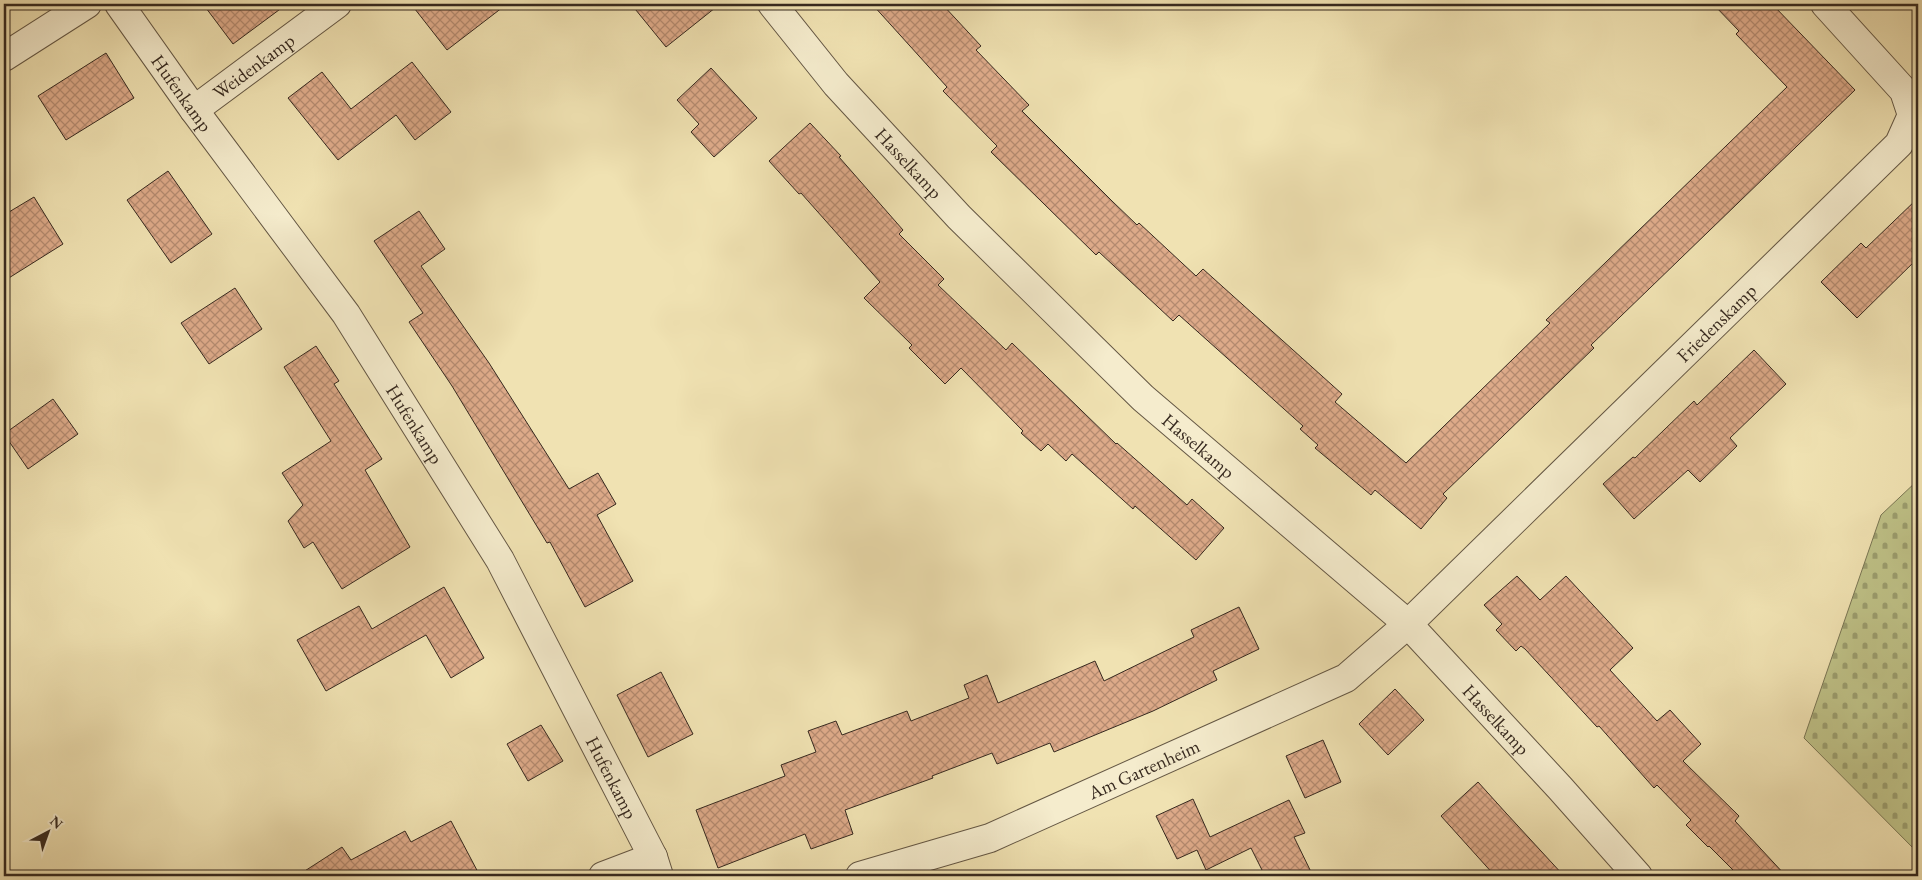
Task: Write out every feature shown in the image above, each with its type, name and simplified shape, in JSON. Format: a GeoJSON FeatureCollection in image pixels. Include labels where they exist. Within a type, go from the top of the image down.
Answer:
{"type":"FeatureCollection","features":[{"type":"Feature","properties":{"kind":"street"},"geometry":{"type":"LineString","coordinates":[[4,57],[87,4]]}},
{"type":"Feature","properties":{"kind":"street","name":"Hufenkamp"},"geometry":{"type":"LineString","coordinates":[[119,4],[194,110],[346,314],[500,560],[656,866]]}},
{"type":"Feature","properties":{"kind":"street","name":"Weidenkamp"},"geometry":{"type":"LineString","coordinates":[[194,110],[337,4]]}},
{"type":"Feature","properties":{"kind":"street","name":"Hasselkamp"},"geometry":{"type":"LineString","coordinates":[[772,4],[836,84],[959,217],[1143,398],[1408,624],[1560,788],[1638,876]]}},
{"type":"Feature","properties":{"kind":"street","name":"Friedenskamp"},"geometry":{"type":"LineString","coordinates":[[1408,624],[1899,144],[1912,115],[1904,91],[1826,4]]}},
{"type":"Feature","properties":{"kind":"street","name":"Am Gartenheim"},"geometry":{"type":"LineString","coordinates":[[860,876],[990,838],[1346,678],[1408,624]]}},
{"type":"Feature","properties":{"kind":"street"},"geometry":{"type":"LineString","coordinates":[[603,876],[656,866]]}},
{"type":"Feature","properties":{"kind":"green space"},"geometry":{"type":"Polygon","coordinates":[[[1918,480],[1918,853],[1804,738],[1881,515],[1918,480]]]}},
{"type":"Feature","properties":{"kind":"building"},"geometry":{"type":"Polygon","coordinates":[[[203,4],[287,4],[233,44],[203,4]]]}},
{"type":"Feature","properties":{"kind":"building"},"geometry":{"type":"Polygon","coordinates":[[[411,4],[507,4],[447,50],[411,4]]]}},
{"type":"Feature","properties":{"kind":"building"},"geometry":{"type":"Polygon","coordinates":[[[631,4],[720,4],[666,47],[631,4]]]}},
{"type":"Feature","properties":{"kind":"building"},"geometry":{"type":"Polygon","coordinates":[[[872,4],[942,4],[981,46],[976,50],[1029,105],[1022,111],[1112,201],[1137,225],[1139,223],[1196,276],[1203,269],[1342,394],[1335,402],[1406,463],[1550,323],[1546,320],[1787,87],[1736,34],[1739,31],[1713,4],[1772,4],[1855,90],[1591,345],[1594,348],[1443,494],[1447,498],[1421,529],[1375,490],[1371,495],[1315,448],[1318,445],[1300,429],[1303,426],[1179,315],[1173,321],[1099,252],[1096,255],[991,152],[997,146],[943,91],[947,87],[872,4]]]}},
{"type":"Feature","properties":{"kind":"building"},"geometry":{"type":"Polygon","coordinates":[[[106,53],[134,98],[66,140],[38,96],[106,53]]]}},
{"type":"Feature","properties":{"kind":"building"},"geometry":{"type":"Polygon","coordinates":[[[412,62],[451,112],[415,140],[396,115],[338,160],[288,98],[322,72],[351,109],[412,62]]]}},
{"type":"Feature","properties":{"kind":"building"},"geometry":{"type":"Polygon","coordinates":[[[711,68],[757,118],[714,157],[691,132],[699,124],[677,100],[711,68]]]}},
{"type":"Feature","properties":{"kind":"building"},"geometry":{"type":"Polygon","coordinates":[[[810,123],[841,156],[839,157],[903,230],[899,234],[944,279],[938,285],[1006,350],[1012,343],[1116,444],[1187,505],[1192,499],[1224,528],[1196,560],[1135,506],[1133,509],[1072,454],[1066,461],[1048,444],[1041,451],[1021,433],[1023,431],[961,368],[945,384],[909,348],[912,345],[864,298],[880,282],[801,193],[799,194],[769,161],[810,123]]]}},
{"type":"Feature","properties":{"kind":"building"},"geometry":{"type":"Polygon","coordinates":[[[168,171],[212,234],[171,263],[127,200],[168,171]]]}},
{"type":"Feature","properties":{"kind":"building"},"geometry":{"type":"Polygon","coordinates":[[[34,197],[63,244],[4,281],[4,215],[34,197]]]}},
{"type":"Feature","properties":{"kind":"building"},"geometry":{"type":"Polygon","coordinates":[[[1918,198],[1918,258],[1857,318],[1821,282],[1861,243],[1866,248],[1918,198]]]}},
{"type":"Feature","properties":{"kind":"building"},"geometry":{"type":"Polygon","coordinates":[[[419,211],[445,249],[421,266],[489,363],[569,489],[598,473],[616,504],[597,515],[633,581],[585,607],[550,542],[547,543],[452,386],[409,322],[423,313],[374,241],[419,211]]]}},
{"type":"Feature","properties":{"kind":"building"},"geometry":{"type":"Polygon","coordinates":[[[235,288],[262,329],[209,364],[181,323],[235,288]]]}},
{"type":"Feature","properties":{"kind":"building"},"geometry":{"type":"Polygon","coordinates":[[[316,346],[339,381],[334,384],[382,459],[365,470],[410,547],[342,589],[313,542],[304,548],[288,521],[303,505],[282,473],[331,441],[284,367],[316,346]]]}},
{"type":"Feature","properties":{"kind":"building"},"geometry":{"type":"Polygon","coordinates":[[[1754,350],[1786,384],[1730,438],[1737,446],[1700,482],[1688,470],[1634,519],[1603,484],[1633,457],[1635,458],[1694,401],[1697,405],[1754,350]]]}},
{"type":"Feature","properties":{"kind":"building"},"geometry":{"type":"Polygon","coordinates":[[[53,399],[78,434],[28,469],[4,434],[53,399]]]}},
{"type":"Feature","properties":{"kind":"building"},"geometry":{"type":"Polygon","coordinates":[[[1517,576],[1540,600],[1566,576],[1633,648],[1610,670],[1657,721],[1670,710],[1701,744],[1683,761],[1739,816],[1735,821],[1786,876],[1739,876],[1686,825],[1691,820],[1657,785],[1654,788],[1599,726],[1597,727],[1525,649],[1521,646],[1516,651],[1496,630],[1502,624],[1484,605],[1517,576]]]}},
{"type":"Feature","properties":{"kind":"building"},"geometry":{"type":"Polygon","coordinates":[[[444,587],[484,658],[451,678],[426,635],[326,691],[297,640],[359,606],[372,629],[444,587]]]}},
{"type":"Feature","properties":{"kind":"building"},"geometry":{"type":"Polygon","coordinates":[[[1239,607],[1259,649],[1213,671],[1217,680],[1153,711],[1054,752],[1050,743],[997,764],[992,753],[932,776],[933,778],[845,810],[853,834],[811,849],[805,834],[718,868],[696,810],[785,776],[781,765],[816,752],[808,731],[836,721],[842,735],[907,711],[911,721],[969,698],[964,685],[987,675],[998,703],[1095,661],[1104,681],[1194,637],[1191,630],[1239,607]]]}},
{"type":"Feature","properties":{"kind":"building"},"geometry":{"type":"Polygon","coordinates":[[[661,672],[693,734],[648,757],[617,695],[661,672]]]}},
{"type":"Feature","properties":{"kind":"building"},"geometry":{"type":"Polygon","coordinates":[[[1395,689],[1424,720],[1388,755],[1359,724],[1395,689]]]}},
{"type":"Feature","properties":{"kind":"building"},"geometry":{"type":"Polygon","coordinates":[[[541,725],[563,761],[528,781],[507,744],[541,725]]]}},
{"type":"Feature","properties":{"kind":"building"},"geometry":{"type":"Polygon","coordinates":[[[1323,740],[1341,782],[1305,798],[1286,756],[1323,740]]]}},
{"type":"Feature","properties":{"kind":"building"},"geometry":{"type":"Polygon","coordinates":[[[1478,782],[1564,876],[1495,876],[1441,816],[1478,782]]]}},
{"type":"Feature","properties":{"kind":"building"},"geometry":{"type":"Polygon","coordinates":[[[1193,799],[1210,837],[1289,800],[1305,833],[1294,837],[1313,876],[1265,876],[1251,848],[1206,870],[1197,850],[1177,859],[1156,816],[1193,799]]]}},
{"type":"Feature","properties":{"kind":"building"},"geometry":{"type":"Polygon","coordinates":[[[451,821],[480,876],[297,876],[342,847],[351,860],[405,831],[411,842],[451,821]]]}}]}
